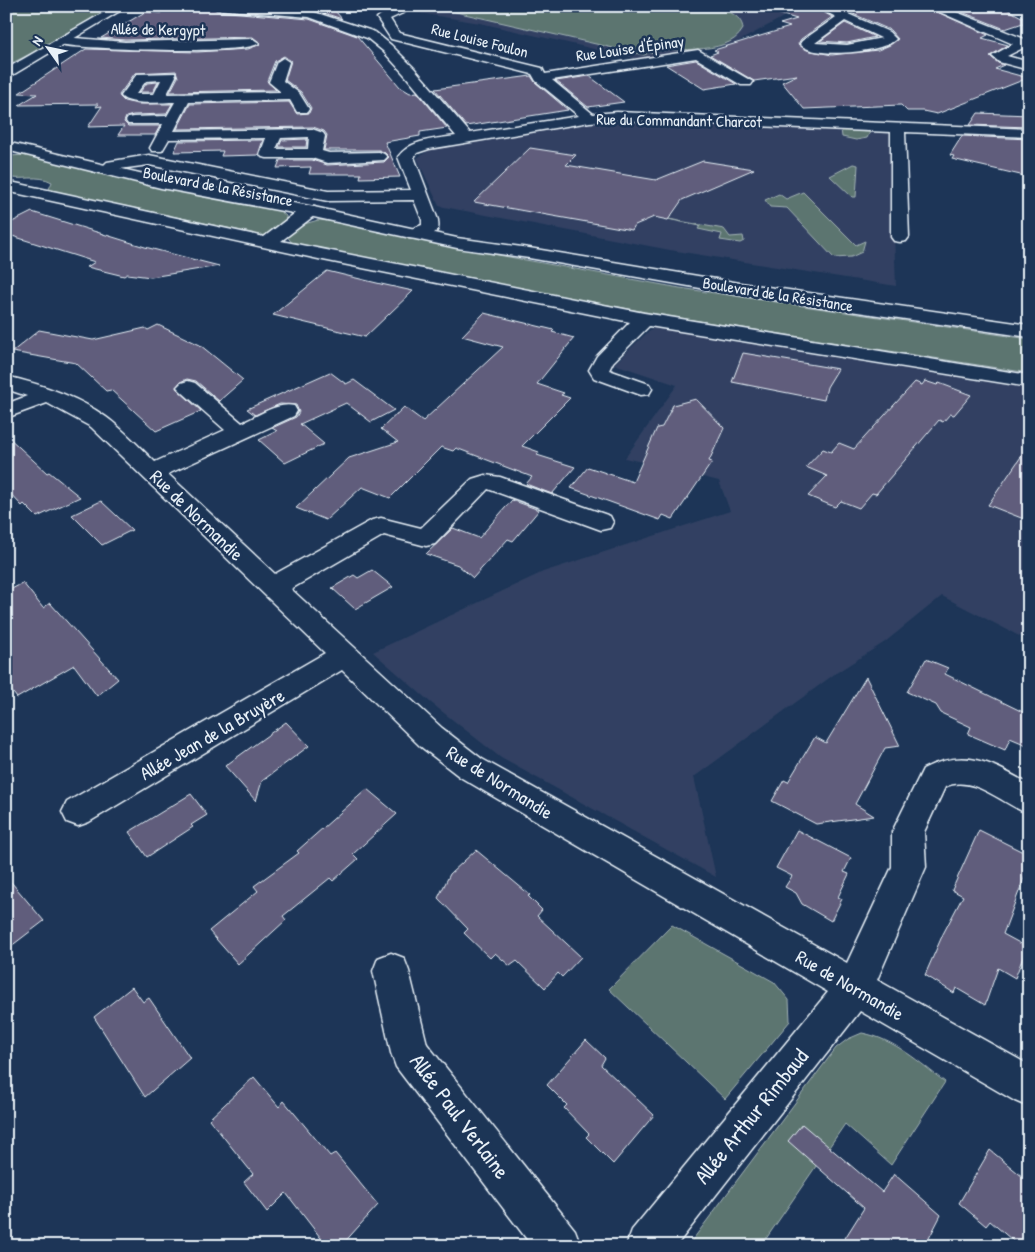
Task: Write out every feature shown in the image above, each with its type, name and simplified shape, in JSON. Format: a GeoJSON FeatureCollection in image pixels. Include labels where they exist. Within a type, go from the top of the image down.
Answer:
{"type":"FeatureCollection","features":[{"type":"Feature","properties":{"kind":"street"},"geometry":{"type":"LineString","coordinates":[[10,72],[123,6]]}},
{"type":"Feature","properties":{"kind":"street"},"geometry":{"type":"LineString","coordinates":[[217,6],[311,14],[371,35],[387,48],[466,138]]}},
{"type":"Feature","properties":{"kind":"street"},"geometry":{"type":"LineString","coordinates":[[820,6],[885,35],[890,39],[830,50],[818,49],[806,44],[844,17]]}},
{"type":"Feature","properties":{"kind":"street"},"geometry":{"type":"LineString","coordinates":[[931,6],[1026,45]]}},
{"type":"Feature","properties":{"kind":"street"},"geometry":{"type":"LineString","coordinates":[[368,14],[383,18],[399,12]]}},
{"type":"Feature","properties":{"kind":"street","name":"Rue Louise Foulon"},"geometry":{"type":"LineString","coordinates":[[383,18],[395,36],[537,71],[541,78],[590,118]]}},
{"type":"Feature","properties":{"kind":"street","name":"Allée de Kergypt"},"geometry":{"type":"LineString","coordinates":[[63,41],[125,46],[232,45],[253,43]]}},
{"type":"Feature","properties":{"kind":"street"},"geometry":{"type":"LineString","coordinates":[[1026,45],[998,56],[1029,66]]}},
{"type":"Feature","properties":{"kind":"street","name":"Rue Louise d'Épinay"},"geometry":{"type":"LineString","coordinates":[[541,78],[698,54],[746,82]]}},
{"type":"Feature","properties":{"kind":"street"},"geometry":{"type":"LineString","coordinates":[[283,62],[276,82],[294,96],[304,120],[312,133],[318,136],[314,154]]}},
{"type":"Feature","properties":{"kind":"street"},"geometry":{"type":"LineString","coordinates":[[158,98],[294,96]]}},
{"type":"Feature","properties":{"kind":"street"},"geometry":{"type":"LineString","coordinates":[[149,166],[184,98]]}},
{"type":"Feature","properties":{"kind":"street","name":"Rue du Commandant Charcot"},"geometry":{"type":"LineString","coordinates":[[424,225],[421,194],[406,160],[408,154],[426,144],[590,118],[641,116],[1029,132]]}},
{"type":"Feature","properties":{"kind":"street"},"geometry":{"type":"LineString","coordinates":[[133,121],[172,120]]}},
{"type":"Feature","properties":{"kind":"street"},"geometry":{"type":"LineString","coordinates":[[164,135],[275,134],[304,120]]}},
{"type":"Feature","properties":{"kind":"street"},"geometry":{"type":"LineString","coordinates":[[898,128],[900,237]]}},
{"type":"Feature","properties":{"kind":"street"},"geometry":{"type":"LineString","coordinates":[[257,182],[275,134]]}},
{"type":"Feature","properties":{"kind":"street"},"geometry":{"type":"LineString","coordinates":[[6,140],[112,165],[149,166],[257,182],[328,196],[421,194]]}},
{"type":"Feature","properties":{"kind":"street","name":"Boulevard de la Résistance"},"geometry":{"type":"LineString","coordinates":[[6,146],[161,183],[309,211],[424,225],[457,243],[529,253],[740,289],[1029,331]]}},
{"type":"Feature","properties":{"kind":"street"},"geometry":{"type":"LineString","coordinates":[[267,154],[314,154],[327,158],[379,157]]}},
{"type":"Feature","properties":{"kind":"street","name":"Boulevard de la Résistance"},"geometry":{"type":"LineString","coordinates":[[149,166],[400,223],[424,225]]}},
{"type":"Feature","properties":{"kind":"street"},"geometry":{"type":"LineString","coordinates":[[6,186],[267,243],[644,319],[1029,381]]}},
{"type":"Feature","properties":{"kind":"street"},"geometry":{"type":"LineString","coordinates":[[267,243],[309,211]]}},
{"type":"Feature","properties":{"kind":"street"},"geometry":{"type":"LineString","coordinates":[[641,389],[601,374],[599,370],[604,360],[644,319]]}},
{"type":"Feature","properties":{"kind":"street","name":"Rue de Normandie"},"geometry":{"type":"LineString","coordinates":[[6,382],[48,395],[82,411],[99,422],[431,738],[471,768],[1029,1088]]}},
{"type":"Feature","properties":{"kind":"street"},"geometry":{"type":"LineString","coordinates":[[188,386],[240,432]]}},
{"type":"Feature","properties":{"kind":"street"},"geometry":{"type":"LineString","coordinates":[[6,412],[48,395]]}},
{"type":"Feature","properties":{"kind":"street"},"geometry":{"type":"LineString","coordinates":[[152,472],[286,411]]}},
{"type":"Feature","properties":{"kind":"street"},"geometry":{"type":"LineString","coordinates":[[273,587],[381,526],[426,538],[480,484],[485,482],[492,482],[601,522]]}},
{"type":"Feature","properties":{"kind":"street","name":"Allée Jean de la Bruyère"},"geometry":{"type":"LineString","coordinates":[[78,812],[345,655]]}},
{"type":"Feature","properties":{"kind":"street","name":"Allée Arthur Rimbaud"},"geometry":{"type":"LineString","coordinates":[[648,1246],[855,987],[909,867],[908,832],[934,778],[950,770],[973,772],[1029,800]]}},
{"type":"Feature","properties":{"kind":"street","name":"Allée Paul Verlaine"},"geometry":{"type":"LineString","coordinates":[[391,971],[410,1053],[560,1246]]}},
{"type":"Feature","properties":{"kind":"shaded area"},"geometry":{"type":"Polygon","coordinates":[[[377,6],[740,6],[787,15],[732,45],[638,59],[480,23],[377,6]]]}},
{"type":"Feature","properties":{"kind":"shaded area"},"geometry":{"type":"Polygon","coordinates":[[[611,120],[890,131],[896,286],[670,250],[439,206],[417,158],[431,149],[611,120]]]}},
{"type":"Feature","properties":{"kind":"shaded area"},"geometry":{"type":"Polygon","coordinates":[[[653,327],[903,361],[1029,385],[1029,641],[942,596],[885,642],[836,673],[694,777],[716,877],[501,758],[430,702],[373,652],[543,572],[730,511],[719,481],[625,458],[677,385],[614,364],[653,327]]]}},
{"type":"Feature","properties":{"kind":"green space"},"geometry":{"type":"Polygon","coordinates":[[[6,6],[114,6],[6,66],[6,6]]]}},
{"type":"Feature","properties":{"kind":"green space"},"geometry":{"type":"Polygon","coordinates":[[[462,6],[711,6],[736,16],[743,29],[735,39],[711,48],[667,50],[644,55],[447,10],[453,7],[461,8],[462,6]]]}},
{"type":"Feature","properties":{"kind":"green space"},"geometry":{"type":"Polygon","coordinates":[[[841,129],[870,130],[870,132],[867,138],[856,140],[842,137],[841,129]]]}},
{"type":"Feature","properties":{"kind":"green space"},"geometry":{"type":"Polygon","coordinates":[[[29,155],[110,175],[280,211],[286,216],[286,219],[266,236],[53,191],[49,189],[52,182],[41,178],[6,177],[6,156],[29,155]]]}},
{"type":"Feature","properties":{"kind":"green space"},"geometry":{"type":"Polygon","coordinates":[[[853,164],[858,165],[856,197],[852,197],[830,176],[853,164]]]}},
{"type":"Feature","properties":{"kind":"green space"},"geometry":{"type":"Polygon","coordinates":[[[803,192],[856,245],[865,241],[862,252],[851,257],[834,258],[787,208],[770,207],[765,200],[779,194],[786,199],[803,192]]]}},
{"type":"Feature","properties":{"kind":"green space"},"geometry":{"type":"Polygon","coordinates":[[[668,219],[724,229],[730,237],[743,236],[744,241],[740,243],[720,240],[722,234],[698,229],[700,226],[668,219]]]}},
{"type":"Feature","properties":{"kind":"green space"},"geometry":{"type":"Polygon","coordinates":[[[318,220],[338,222],[498,255],[680,288],[1029,339],[1029,373],[667,316],[468,279],[292,243],[287,236],[301,225],[318,220]]]}},
{"type":"Feature","properties":{"kind":"green space"},"geometry":{"type":"Polygon","coordinates":[[[672,925],[774,982],[789,1000],[790,1021],[725,1099],[609,989],[672,925]]]}},
{"type":"Feature","properties":{"kind":"green space"},"geometry":{"type":"Polygon","coordinates":[[[862,1033],[896,1046],[945,1082],[891,1165],[845,1124],[761,1246],[688,1246],[836,1048],[848,1039],[862,1033]]]}},
{"type":"Feature","properties":{"kind":"building"},"geometry":{"type":"Polygon","coordinates":[[[161,6],[210,6],[217,11],[309,19],[357,36],[400,87],[410,93],[417,92],[447,128],[420,132],[420,136],[385,142],[400,177],[360,178],[361,174],[309,174],[311,167],[277,168],[280,160],[312,160],[327,165],[384,162],[389,157],[379,150],[324,150],[327,135],[324,131],[313,127],[177,129],[190,104],[289,102],[297,114],[309,113],[311,108],[301,92],[285,80],[291,61],[284,56],[275,61],[267,81],[276,90],[170,92],[178,77],[176,71],[135,73],[119,95],[124,101],[138,104],[172,104],[166,114],[126,117],[124,122],[128,126],[160,126],[155,135],[118,135],[124,126],[88,127],[102,106],[96,107],[98,104],[19,105],[37,94],[19,93],[86,49],[197,52],[248,49],[261,44],[253,37],[125,40],[101,38],[145,12],[161,13],[161,6]]]}},
{"type":"Feature","properties":{"kind":"building"},"geometry":{"type":"Polygon","coordinates":[[[281,6],[331,6],[342,19],[312,9],[281,6]]]}},
{"type":"Feature","properties":{"kind":"building"},"geometry":{"type":"Polygon","coordinates":[[[777,6],[813,6],[832,17],[801,39],[798,44],[807,50],[832,55],[878,50],[898,39],[890,30],[835,6],[857,6],[874,11],[889,6],[924,6],[988,35],[982,38],[1008,45],[990,56],[998,63],[1004,65],[995,69],[1028,78],[937,114],[923,111],[907,111],[901,105],[804,109],[782,82],[797,75],[754,81],[710,55],[718,52],[714,50],[790,27],[780,24],[797,19],[776,13],[777,6]]]}},
{"type":"Feature","properties":{"kind":"building"},"geometry":{"type":"Polygon","coordinates":[[[947,6],[1001,6],[1029,21],[1005,29],[947,6]]]}},
{"type":"Feature","properties":{"kind":"building"},"geometry":{"type":"Polygon","coordinates":[[[845,23],[875,37],[847,43],[820,41],[845,23]]]}},
{"type":"Feature","properties":{"kind":"building"},"geometry":{"type":"Polygon","coordinates":[[[696,60],[736,84],[704,89],[666,65],[696,60]]]}},
{"type":"Feature","properties":{"kind":"building"},"geometry":{"type":"Polygon","coordinates":[[[531,76],[535,82],[568,110],[466,126],[435,89],[531,76]]]}},
{"type":"Feature","properties":{"kind":"building"},"geometry":{"type":"Polygon","coordinates":[[[589,76],[624,102],[588,107],[556,81],[589,76]]]}},
{"type":"Feature","properties":{"kind":"building"},"geometry":{"type":"Polygon","coordinates":[[[158,82],[153,92],[140,92],[147,83],[158,82]]]}},
{"type":"Feature","properties":{"kind":"building"},"geometry":{"type":"Polygon","coordinates":[[[978,113],[1029,115],[1029,127],[970,125],[978,113]]]}},
{"type":"Feature","properties":{"kind":"building"},"geometry":{"type":"Polygon","coordinates":[[[962,136],[1029,139],[1029,177],[952,159],[954,156],[950,155],[962,136]]]}},
{"type":"Feature","properties":{"kind":"building"},"geometry":{"type":"Polygon","coordinates":[[[307,139],[306,147],[279,147],[282,140],[307,139]]]}},
{"type":"Feature","properties":{"kind":"building"},"geometry":{"type":"Polygon","coordinates":[[[263,140],[258,155],[221,156],[223,151],[174,152],[179,141],[263,140]]]}},
{"type":"Feature","properties":{"kind":"building"},"geometry":{"type":"Polygon","coordinates":[[[530,148],[576,155],[566,165],[656,180],[703,161],[754,169],[682,200],[668,220],[654,217],[635,225],[632,230],[474,202],[530,148]]]}},
{"type":"Feature","properties":{"kind":"building"},"geometry":{"type":"Polygon","coordinates":[[[32,212],[145,247],[219,266],[151,277],[127,274],[124,276],[87,267],[95,262],[6,234],[6,225],[32,212]]]}},
{"type":"Feature","properties":{"kind":"building"},"geometry":{"type":"Polygon","coordinates":[[[327,271],[413,291],[365,337],[273,315],[327,271]]]}},
{"type":"Feature","properties":{"kind":"building"},"geometry":{"type":"Polygon","coordinates":[[[484,313],[554,330],[552,332],[574,338],[537,384],[564,393],[561,395],[570,398],[522,446],[539,452],[537,455],[575,467],[552,494],[526,484],[532,477],[456,448],[453,451],[441,447],[390,498],[362,487],[326,520],[296,508],[349,458],[398,442],[381,429],[404,407],[423,421],[503,347],[462,336],[484,313]]]}},
{"type":"Feature","properties":{"kind":"building"},"geometry":{"type":"Polygon","coordinates":[[[158,325],[200,345],[243,380],[219,401],[196,381],[187,379],[180,382],[176,388],[201,411],[156,431],[111,390],[106,391],[76,363],[12,352],[39,330],[93,340],[145,328],[148,330],[158,325]]]}},
{"type":"Feature","properties":{"kind":"building"},"geometry":{"type":"Polygon","coordinates":[[[743,353],[838,369],[827,387],[824,400],[732,382],[743,353]]]}},
{"type":"Feature","properties":{"kind":"building"},"geometry":{"type":"Polygon","coordinates":[[[330,372],[346,384],[354,380],[394,410],[371,422],[346,403],[300,424],[324,444],[285,463],[259,440],[277,431],[272,428],[296,417],[299,412],[296,405],[280,404],[255,415],[247,409],[330,372]]]}},
{"type":"Feature","properties":{"kind":"building"},"geometry":{"type":"Polygon","coordinates":[[[925,381],[937,385],[939,383],[971,395],[954,415],[950,414],[943,422],[939,420],[876,494],[872,493],[859,508],[841,501],[835,507],[808,496],[827,476],[806,467],[823,449],[831,452],[839,443],[854,449],[915,382],[922,385],[925,381]]]}},
{"type":"Feature","properties":{"kind":"building"},"geometry":{"type":"Polygon","coordinates":[[[696,399],[724,428],[709,461],[712,462],[673,519],[663,515],[660,520],[571,488],[588,467],[633,482],[657,428],[662,427],[673,405],[696,399]]]}},
{"type":"Feature","properties":{"kind":"building"},"geometry":{"type":"Polygon","coordinates":[[[6,435],[47,473],[49,472],[80,497],[37,517],[24,504],[22,506],[6,489],[6,435]]]}},
{"type":"Feature","properties":{"kind":"building"},"geometry":{"type":"Polygon","coordinates":[[[1029,445],[1029,521],[988,505],[1029,445]]]}},
{"type":"Feature","properties":{"kind":"building"},"geometry":{"type":"Polygon","coordinates":[[[512,500],[539,510],[513,541],[508,539],[473,578],[458,565],[426,554],[453,528],[479,538],[512,500]]]}},
{"type":"Feature","properties":{"kind":"building"},"geometry":{"type":"Polygon","coordinates":[[[101,501],[132,530],[102,545],[72,515],[101,501]]]}},
{"type":"Feature","properties":{"kind":"building"},"geometry":{"type":"Polygon","coordinates":[[[372,570],[393,587],[355,609],[332,588],[354,575],[358,578],[372,570]]]}},
{"type":"Feature","properties":{"kind":"building"},"geometry":{"type":"Polygon","coordinates":[[[23,583],[43,608],[50,603],[118,679],[97,696],[74,665],[17,698],[6,684],[6,592],[23,583]]]}},
{"type":"Feature","properties":{"kind":"building"},"geometry":{"type":"Polygon","coordinates":[[[926,659],[948,668],[945,674],[1029,715],[1029,746],[1010,738],[1005,750],[968,734],[971,727],[941,713],[936,705],[907,692],[926,659]]]}},
{"type":"Feature","properties":{"kind":"building"},"geometry":{"type":"Polygon","coordinates":[[[866,677],[900,746],[885,748],[855,804],[874,816],[816,824],[772,801],[784,780],[788,782],[815,737],[826,743],[866,677]]]}},
{"type":"Feature","properties":{"kind":"building"},"geometry":{"type":"Polygon","coordinates":[[[286,722],[309,746],[262,781],[256,801],[225,766],[286,722]]]}},
{"type":"Feature","properties":{"kind":"building"},"geometry":{"type":"Polygon","coordinates":[[[367,789],[397,814],[353,854],[358,859],[333,881],[330,878],[283,916],[286,920],[238,964],[209,931],[258,891],[254,886],[299,853],[297,851],[367,789]]]}},
{"type":"Feature","properties":{"kind":"building"},"geometry":{"type":"Polygon","coordinates":[[[191,794],[207,815],[191,825],[193,827],[147,857],[129,832],[191,794]]]}},
{"type":"Feature","properties":{"kind":"building"},"geometry":{"type":"Polygon","coordinates":[[[797,830],[851,858],[844,872],[849,874],[838,897],[842,899],[831,921],[802,904],[796,893],[785,887],[792,876],[776,868],[797,830]]]}},
{"type":"Feature","properties":{"kind":"building"},"geometry":{"type":"Polygon","coordinates":[[[979,830],[1029,855],[1029,865],[1003,934],[1027,947],[1015,978],[998,968],[985,1005],[956,988],[954,993],[925,975],[943,934],[963,896],[952,890],[979,830]]]}},
{"type":"Feature","properties":{"kind":"building"},"geometry":{"type":"Polygon","coordinates":[[[476,850],[530,895],[528,896],[542,910],[537,916],[581,957],[562,977],[558,973],[545,988],[517,961],[510,966],[495,953],[490,958],[464,933],[468,929],[438,898],[450,874],[476,850]]]}},
{"type":"Feature","properties":{"kind":"building"},"geometry":{"type":"Polygon","coordinates":[[[6,876],[44,921],[6,950],[6,876]]]}},
{"type":"Feature","properties":{"kind":"building"},"geometry":{"type":"Polygon","coordinates":[[[132,987],[143,1002],[149,998],[190,1058],[145,1097],[94,1017],[132,987]]]}},
{"type":"Feature","properties":{"kind":"building"},"geometry":{"type":"Polygon","coordinates":[[[586,1040],[605,1058],[601,1065],[654,1115],[613,1164],[586,1137],[589,1134],[564,1108],[567,1105],[547,1085],[586,1040]]]}},
{"type":"Feature","properties":{"kind":"building"},"geometry":{"type":"Polygon","coordinates":[[[254,1077],[279,1107],[284,1101],[330,1156],[335,1153],[378,1205],[341,1246],[327,1246],[286,1193],[267,1212],[244,1182],[253,1174],[209,1119],[254,1077]]]}},
{"type":"Feature","properties":{"kind":"building"},"geometry":{"type":"Polygon","coordinates":[[[802,1124],[882,1192],[894,1174],[941,1215],[925,1246],[840,1246],[864,1208],[788,1141],[802,1124]]]}},
{"type":"Feature","properties":{"kind":"building"},"geometry":{"type":"Polygon","coordinates":[[[990,1150],[1029,1182],[1029,1246],[1019,1246],[990,1221],[986,1226],[959,1203],[990,1150]]]}}]}
